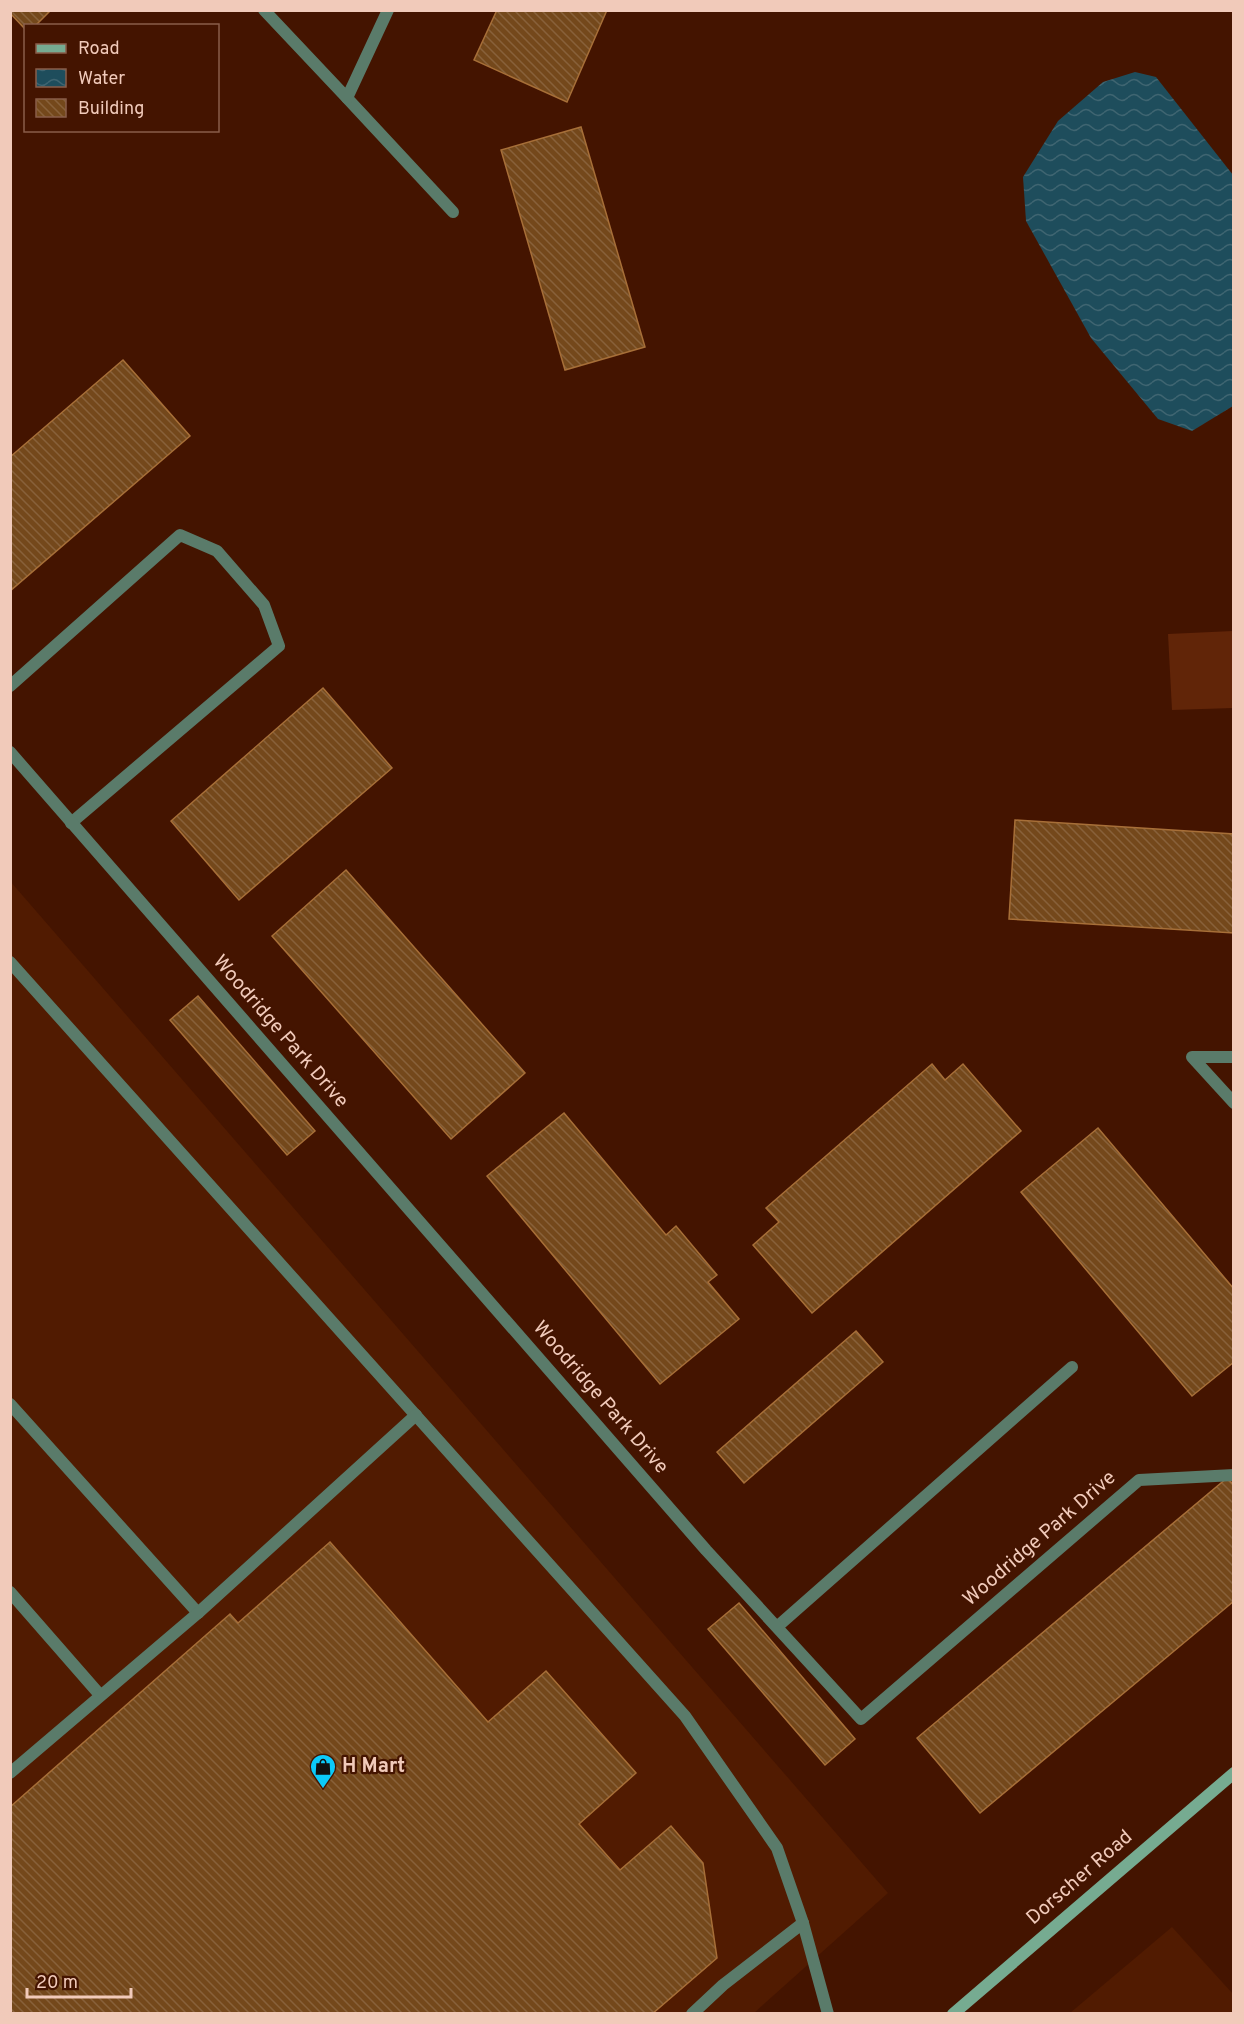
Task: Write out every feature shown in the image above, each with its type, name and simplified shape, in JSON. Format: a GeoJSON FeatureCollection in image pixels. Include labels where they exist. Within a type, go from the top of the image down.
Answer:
{"type":"FeatureCollection","features":[{"type":"Feature","properties":{"kind":"street"},"geometry":{"type":"LineString","coordinates":[[264,10],[453,212]]}},
{"type":"Feature","properties":{"kind":"street"},"geometry":{"type":"LineString","coordinates":[[347,98],[388,10]]}},
{"type":"Feature","properties":{"kind":"street"},"geometry":{"type":"LineString","coordinates":[[10,686],[180,535],[218,551],[264,605],[279,646],[71,823]]}},
{"type":"Feature","properties":{"kind":"street","name":"Woodridge Park Drive"},"geometry":{"type":"LineString","coordinates":[[10,752],[706,1550],[861,1719],[1139,1480],[1233,1475]]}},
{"type":"Feature","properties":{"kind":"street"},"geometry":{"type":"LineString","coordinates":[[10,962],[685,1716],[777,1848],[803,1923],[828,2013]]}},
{"type":"Feature","properties":{"kind":"street"},"geometry":{"type":"LineString","coordinates":[[1233,1057],[1192,1057],[1233,1103]]}},
{"type":"Feature","properties":{"kind":"street"},"geometry":{"type":"LineString","coordinates":[[778,1626],[1072,1367]]}},
{"type":"Feature","properties":{"kind":"street"},"geometry":{"type":"LineString","coordinates":[[10,1404],[198,1613]]}},
{"type":"Feature","properties":{"kind":"street"},"geometry":{"type":"LineString","coordinates":[[10,1773],[198,1613],[416,1415]]}},
{"type":"Feature","properties":{"kind":"street"},"geometry":{"type":"LineString","coordinates":[[10,1592],[100,1695]]}},
{"type":"Feature","properties":{"kind":"street","name":"Dorscher Road"},"geometry":{"type":"LineString","coordinates":[[953,2013],[1233,1773]]}},
{"type":"Feature","properties":{"kind":"street"},"geometry":{"type":"LineString","coordinates":[[692,2013],[723,1985],[803,1923]]}},
{"type":"Feature","properties":{"kind":"shaded area"},"geometry":{"type":"Polygon","coordinates":[[[1233,631],[1233,708],[1172,710],[1168,634],[1233,631]]]}},
{"type":"Feature","properties":{"kind":"shaded area"},"geometry":{"type":"Polygon","coordinates":[[[10,881],[888,1893],[754,2013],[11,2013],[10,881]]]}},
{"type":"Feature","properties":{"kind":"shaded area"},"geometry":{"type":"Polygon","coordinates":[[[1172,1927],[1233,1994],[1233,2013],[1070,2013],[1172,1927]]]}},
{"type":"Feature","properties":{"kind":"water"},"geometry":{"type":"Polygon","coordinates":[[[1135,72],[1156,77],[1233,175],[1233,406],[1192,431],[1158,419],[1091,338],[1026,221],[1023,177],[1058,121],[1103,82],[1135,72]]]}},
{"type":"Feature","properties":{"kind":"building"},"geometry":{"type":"Polygon","coordinates":[[[10,10],[51,10],[37,24],[24,24],[24,28],[10,13],[10,10]]]}},
{"type":"Feature","properties":{"kind":"building"},"geometry":{"type":"Polygon","coordinates":[[[497,10],[607,10],[567,102],[474,60],[497,10]]]}},
{"type":"Feature","properties":{"kind":"building"},"geometry":{"type":"Polygon","coordinates":[[[581,127],[645,347],[565,370],[501,150],[581,127]]]}},
{"type":"Feature","properties":{"kind":"building"},"geometry":{"type":"Polygon","coordinates":[[[123,360],[190,436],[10,591],[10,457],[123,360]]]}},
{"type":"Feature","properties":{"kind":"building"},"geometry":{"type":"Polygon","coordinates":[[[323,688],[392,768],[239,900],[171,821],[323,688]]]}},
{"type":"Feature","properties":{"kind":"building"},"geometry":{"type":"Polygon","coordinates":[[[1015,820],[1234,834],[1234,933],[1009,919],[1015,820]]]}},
{"type":"Feature","properties":{"kind":"building"},"geometry":{"type":"Polygon","coordinates":[[[346,870],[525,1073],[451,1139],[272,936],[346,870]]]}},
{"type":"Feature","properties":{"kind":"building"},"geometry":{"type":"Polygon","coordinates":[[[198,996],[315,1131],[287,1155],[170,1020],[198,996]]]}},
{"type":"Feature","properties":{"kind":"building"},"geometry":{"type":"Polygon","coordinates":[[[932,1064],[945,1080],[963,1064],[1021,1131],[812,1313],[753,1245],[779,1222],[766,1208],[932,1064]]]}},
{"type":"Feature","properties":{"kind":"building"},"geometry":{"type":"Polygon","coordinates":[[[564,1113],[666,1235],[676,1226],[717,1275],[708,1282],[739,1319],[660,1384],[487,1176],[564,1113]]]}},
{"type":"Feature","properties":{"kind":"building"},"geometry":{"type":"Polygon","coordinates":[[[1098,1128],[1234,1289],[1234,1362],[1192,1396],[1021,1192],[1098,1128]]]}},
{"type":"Feature","properties":{"kind":"building"},"geometry":{"type":"Polygon","coordinates":[[[856,1331],[883,1362],[744,1483],[717,1452],[856,1331]]]}},
{"type":"Feature","properties":{"kind":"building"},"geometry":{"type":"Polygon","coordinates":[[[1227,1478],[1234,1485],[1234,1601],[980,1813],[917,1738],[1227,1478]]]}},
{"type":"Feature","properties":{"kind":"building","name":"H Mart"},"geometry":{"type":"Polygon","coordinates":[[[330,1542],[488,1722],[546,1671],[636,1773],[579,1824],[620,1870],[671,1826],[703,1863],[717,1958],[652,2014],[10,2014],[10,1807],[230,1614],[238,1623],[330,1542]]]}},
{"type":"Feature","properties":{"kind":"building"},"geometry":{"type":"Polygon","coordinates":[[[739,1603],[855,1739],[825,1765],[708,1629],[739,1603]]]}},
{"type":"Feature","properties":{"kind":"place","name":"H Mart"},"geometry":{"type":"Point","coordinates":[323,1790]}}]}
